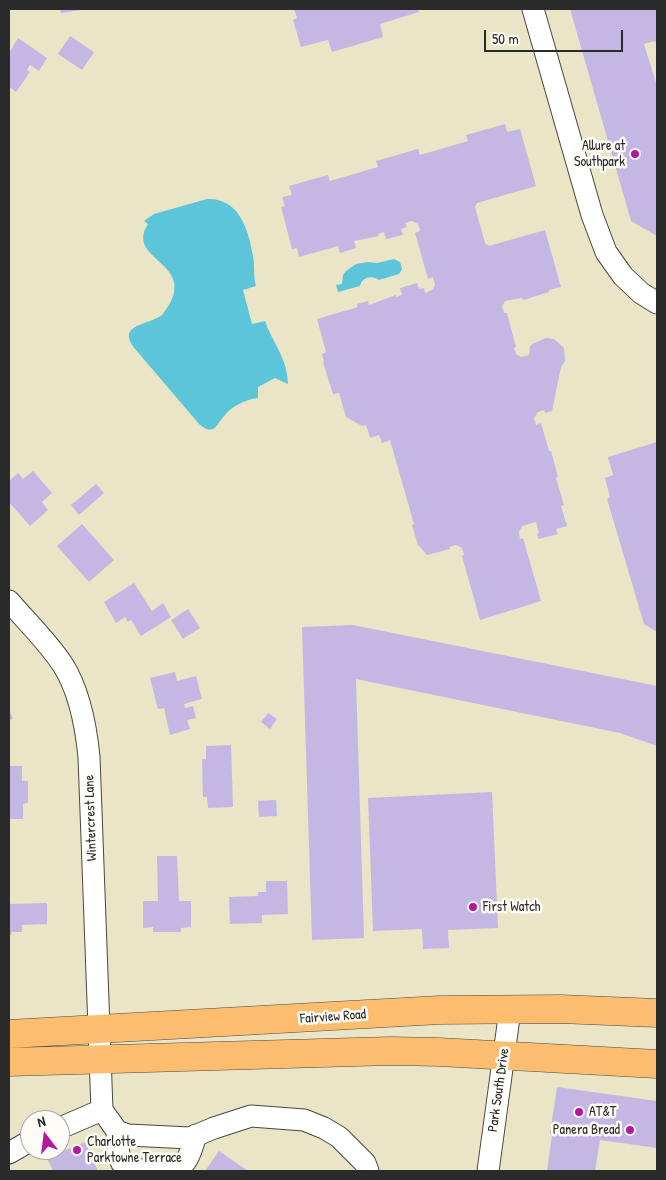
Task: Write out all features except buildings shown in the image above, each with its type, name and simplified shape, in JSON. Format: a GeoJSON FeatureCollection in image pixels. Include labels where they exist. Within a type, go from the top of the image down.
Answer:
{"type":"FeatureCollection","features":[{"type":"Feature","properties":{"kind":"main road","name":"Fairview Road"},"geometry":{"type":"LineString","coordinates":[[9,1034],[419,1011],[560,1009],[657,1013]]}},
{"type":"Feature","properties":{"kind":"main road"},"geometry":{"type":"LineString","coordinates":[[9,1062],[391,1051],[657,1064]]}},
{"type":"Feature","properties":{"kind":"street"},"geometry":{"type":"LineString","coordinates":[[533,9],[599,235],[611,261],[622,276],[641,293],[657,303]]}},
{"type":"Feature","properties":{"kind":"street","name":"Wintercrest Lane"},"geometry":{"type":"LineString","coordinates":[[9,601],[63,666],[76,696],[85,728],[88,757],[102,1110]]}},
{"type":"Feature","properties":{"kind":"street","name":"Park South Drive"},"geometry":{"type":"LineString","coordinates":[[488,1171],[510,1010]]}},
{"type":"Feature","properties":{"kind":"street"},"geometry":{"type":"LineString","coordinates":[[70,1124],[102,1110],[117,1131],[118,1155],[121,1164],[128,1169],[158,1171]]}},
{"type":"Feature","properties":{"kind":"street"},"geometry":{"type":"LineString","coordinates":[[117,1131],[128,1135],[190,1138],[251,1116],[304,1120],[324,1128],[339,1137],[358,1156],[368,1171]]}},
{"type":"Feature","properties":{"kind":"street"},"geometry":{"type":"LineString","coordinates":[[174,1171],[181,1168],[189,1159],[196,1135]]}},
{"type":"Feature","properties":{"kind":"water"},"geometry":{"type":"Polygon","coordinates":[[[207,199],[218,200],[227,204],[234,209],[245,225],[253,256],[256,286],[243,290],[252,324],[265,321],[285,366],[288,384],[275,378],[258,387],[258,398],[242,402],[233,408],[213,429],[205,428],[199,424],[136,350],[130,341],[129,335],[131,330],[162,315],[173,297],[174,284],[170,273],[146,247],[143,237],[148,224],[144,221],[154,214],[207,199]]]}},
{"type":"Feature","properties":{"kind":"water"},"geometry":{"type":"Polygon","coordinates":[[[394,259],[400,262],[402,269],[399,274],[379,280],[368,278],[360,286],[338,292],[336,285],[342,284],[343,275],[356,264],[377,263],[394,259]]]}},
{"type":"Feature","properties":{"kind":"place","name":"Allure at Southpark"},"geometry":{"type":"Point","coordinates":[635,154]}},
{"type":"Feature","properties":{"kind":"place","name":"First Watch"},"geometry":{"type":"Point","coordinates":[473,907]}},
{"type":"Feature","properties":{"kind":"place","name":"AT&T"},"geometry":{"type":"Point","coordinates":[579,1112]}},
{"type":"Feature","properties":{"kind":"place","name":"Panera Bread"},"geometry":{"type":"Point","coordinates":[630,1130]}},
{"type":"Feature","properties":{"kind":"place","name":"Charlotte Parktowne Terrace"},"geometry":{"type":"Point","coordinates":[77,1150]}}]}
